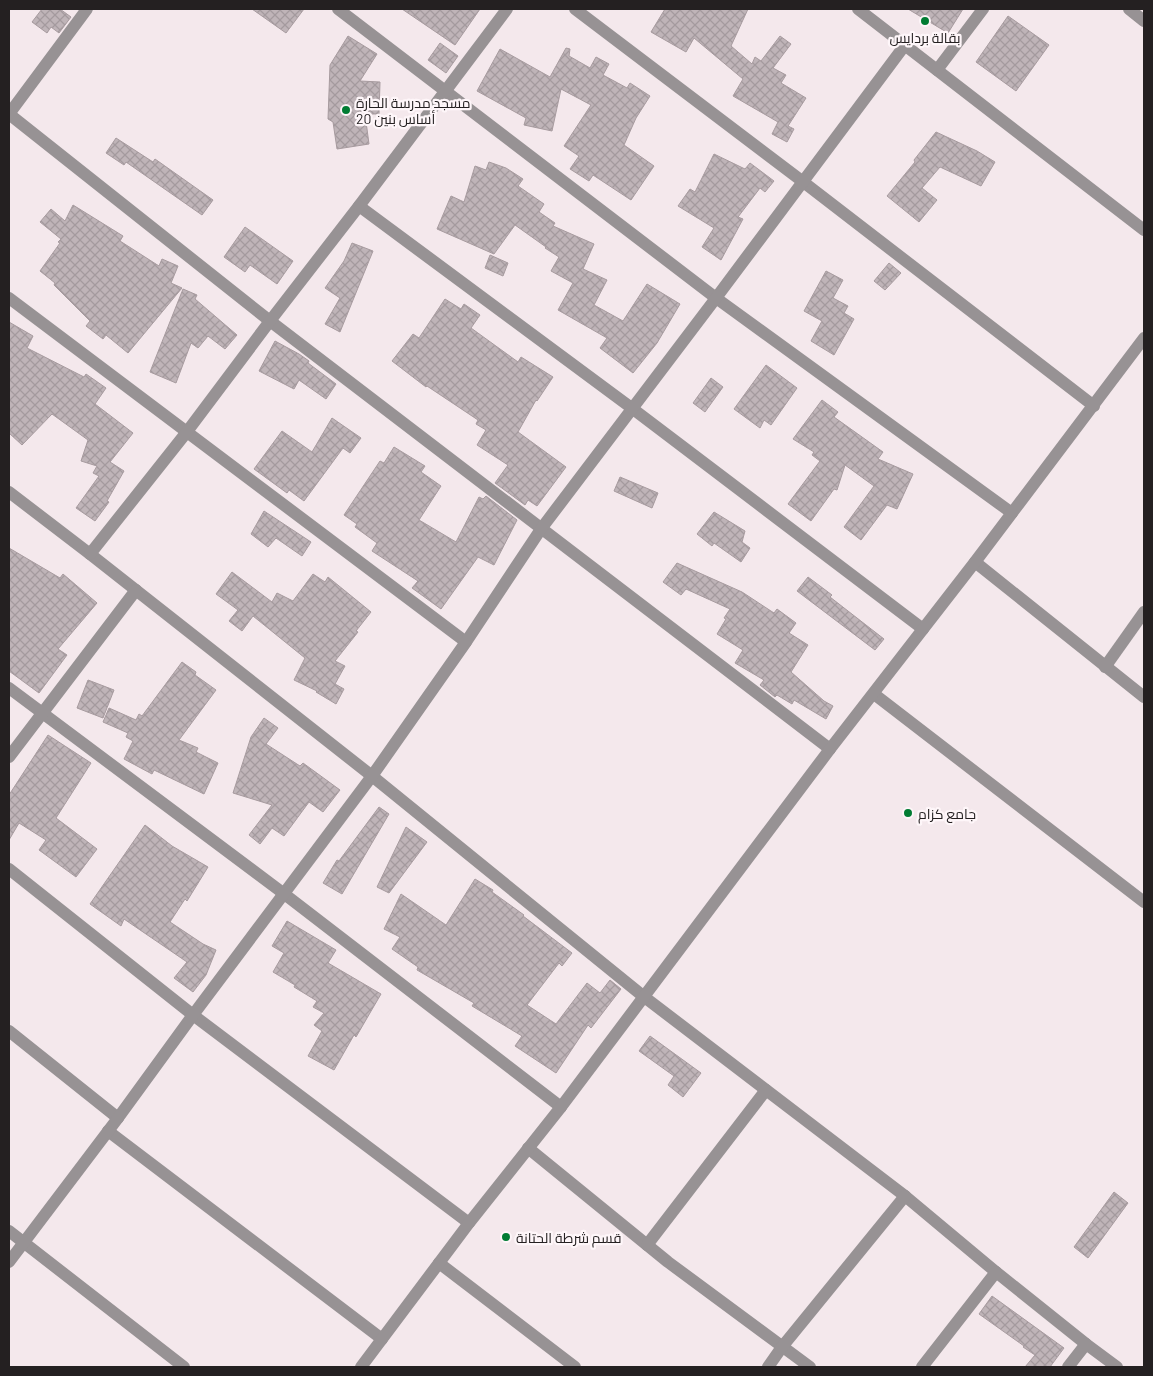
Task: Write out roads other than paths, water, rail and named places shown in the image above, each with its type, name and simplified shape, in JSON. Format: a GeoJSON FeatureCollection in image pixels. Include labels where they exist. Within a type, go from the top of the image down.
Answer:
{"type":"FeatureCollection","features":[{"type":"Feature","properties":{"kind":"street"},"geometry":{"type":"LineString","coordinates":[[87,9],[9,114],[270,321],[830,749]]}},
{"type":"Feature","properties":{"kind":"street"},"geometry":{"type":"LineString","coordinates":[[338,9],[716,298],[1012,513]]}},
{"type":"Feature","properties":{"kind":"street"},"geometry":{"type":"LineString","coordinates":[[90,554],[186,433],[507,9]]}},
{"type":"Feature","properties":{"kind":"street"},"geometry":{"type":"LineString","coordinates":[[575,9],[1094,406]]}},
{"type":"Feature","properties":{"kind":"street"},"geometry":{"type":"LineString","coordinates":[[858,9],[1144,230]]}},
{"type":"Feature","properties":{"kind":"street"},"geometry":{"type":"LineString","coordinates":[[936,70],[983,9]]}},
{"type":"Feature","properties":{"kind":"street"},"geometry":{"type":"LineString","coordinates":[[1129,9],[1144,21]]}},
{"type":"Feature","properties":{"kind":"street"},"geometry":{"type":"LineString","coordinates":[[9,1262],[372,776],[542,529],[905,44]]}},
{"type":"Feature","properties":{"kind":"street"},"geometry":{"type":"LineString","coordinates":[[359,206],[923,629]]}},
{"type":"Feature","properties":{"kind":"street"},"geometry":{"type":"LineString","coordinates":[[9,298],[466,642]]}},
{"type":"Feature","properties":{"kind":"street"},"geometry":{"type":"LineString","coordinates":[[361,1367],[469,1223],[561,1107],[830,749],[975,562],[1144,338]]}},
{"type":"Feature","properties":{"kind":"street"},"geometry":{"type":"LineString","coordinates":[[9,492],[372,776],[643,996],[905,1196],[996,1272],[1117,1367]]}},
{"type":"Feature","properties":{"kind":"street"},"geometry":{"type":"LineString","coordinates":[[975,562],[1144,697]]}},
{"type":"Feature","properties":{"kind":"street"},"geometry":{"type":"LineString","coordinates":[[9,757],[136,590]]}},
{"type":"Feature","properties":{"kind":"street"},"geometry":{"type":"LineString","coordinates":[[1105,667],[1144,612]]}},
{"type":"Feature","properties":{"kind":"street"},"geometry":{"type":"LineString","coordinates":[[9,688],[283,893],[561,1107]]}},
{"type":"Feature","properties":{"kind":"street"},"geometry":{"type":"LineString","coordinates":[[874,694],[1142,896]]}},
{"type":"Feature","properties":{"kind":"street"},"geometry":{"type":"LineString","coordinates":[[9,868],[193,1015],[469,1223]]}},
{"type":"Feature","properties":{"kind":"street"},"geometry":{"type":"LineString","coordinates":[[9,1031],[118,1118]]}},
{"type":"Feature","properties":{"kind":"street"},"geometry":{"type":"LineString","coordinates":[[647,1245],[766,1090]]}},
{"type":"Feature","properties":{"kind":"street"},"geometry":{"type":"LineString","coordinates":[[108,1131],[382,1339]]}},
{"type":"Feature","properties":{"kind":"street"},"geometry":{"type":"LineString","coordinates":[[528,1148],[647,1245],[810,1367]]}},
{"type":"Feature","properties":{"kind":"street"},"geometry":{"type":"LineString","coordinates":[[768,1367],[782,1347],[905,1196]]}},
{"type":"Feature","properties":{"kind":"street"},"geometry":{"type":"LineString","coordinates":[[9,1231],[184,1367]]}},
{"type":"Feature","properties":{"kind":"street"},"geometry":{"type":"LineString","coordinates":[[439,1263],[575,1367]]}},
{"type":"Feature","properties":{"kind":"street"},"geometry":{"type":"LineString","coordinates":[[922,1367],[996,1272]]}},
{"type":"Feature","properties":{"kind":"street"},"geometry":{"type":"LineString","coordinates":[[1068,1367],[1086,1344]]}},
{"type":"Feature","properties":{"kind":"place","name":"بقالة بردايس"},"geometry":{"type":"Point","coordinates":[925,21]}},
{"type":"Feature","properties":{"kind":"place","name":"مسجد مدرسة الحارة 20 أساس بنين"},"geometry":{"type":"Point","coordinates":[346,110]}},
{"type":"Feature","properties":{"kind":"place","name":"جامع كزام"},"geometry":{"type":"Point","coordinates":[908,813]}},
{"type":"Feature","properties":{"kind":"place","name":"قسم شرطة الحتانة"},"geometry":{"type":"Point","coordinates":[506,1237]}}]}
